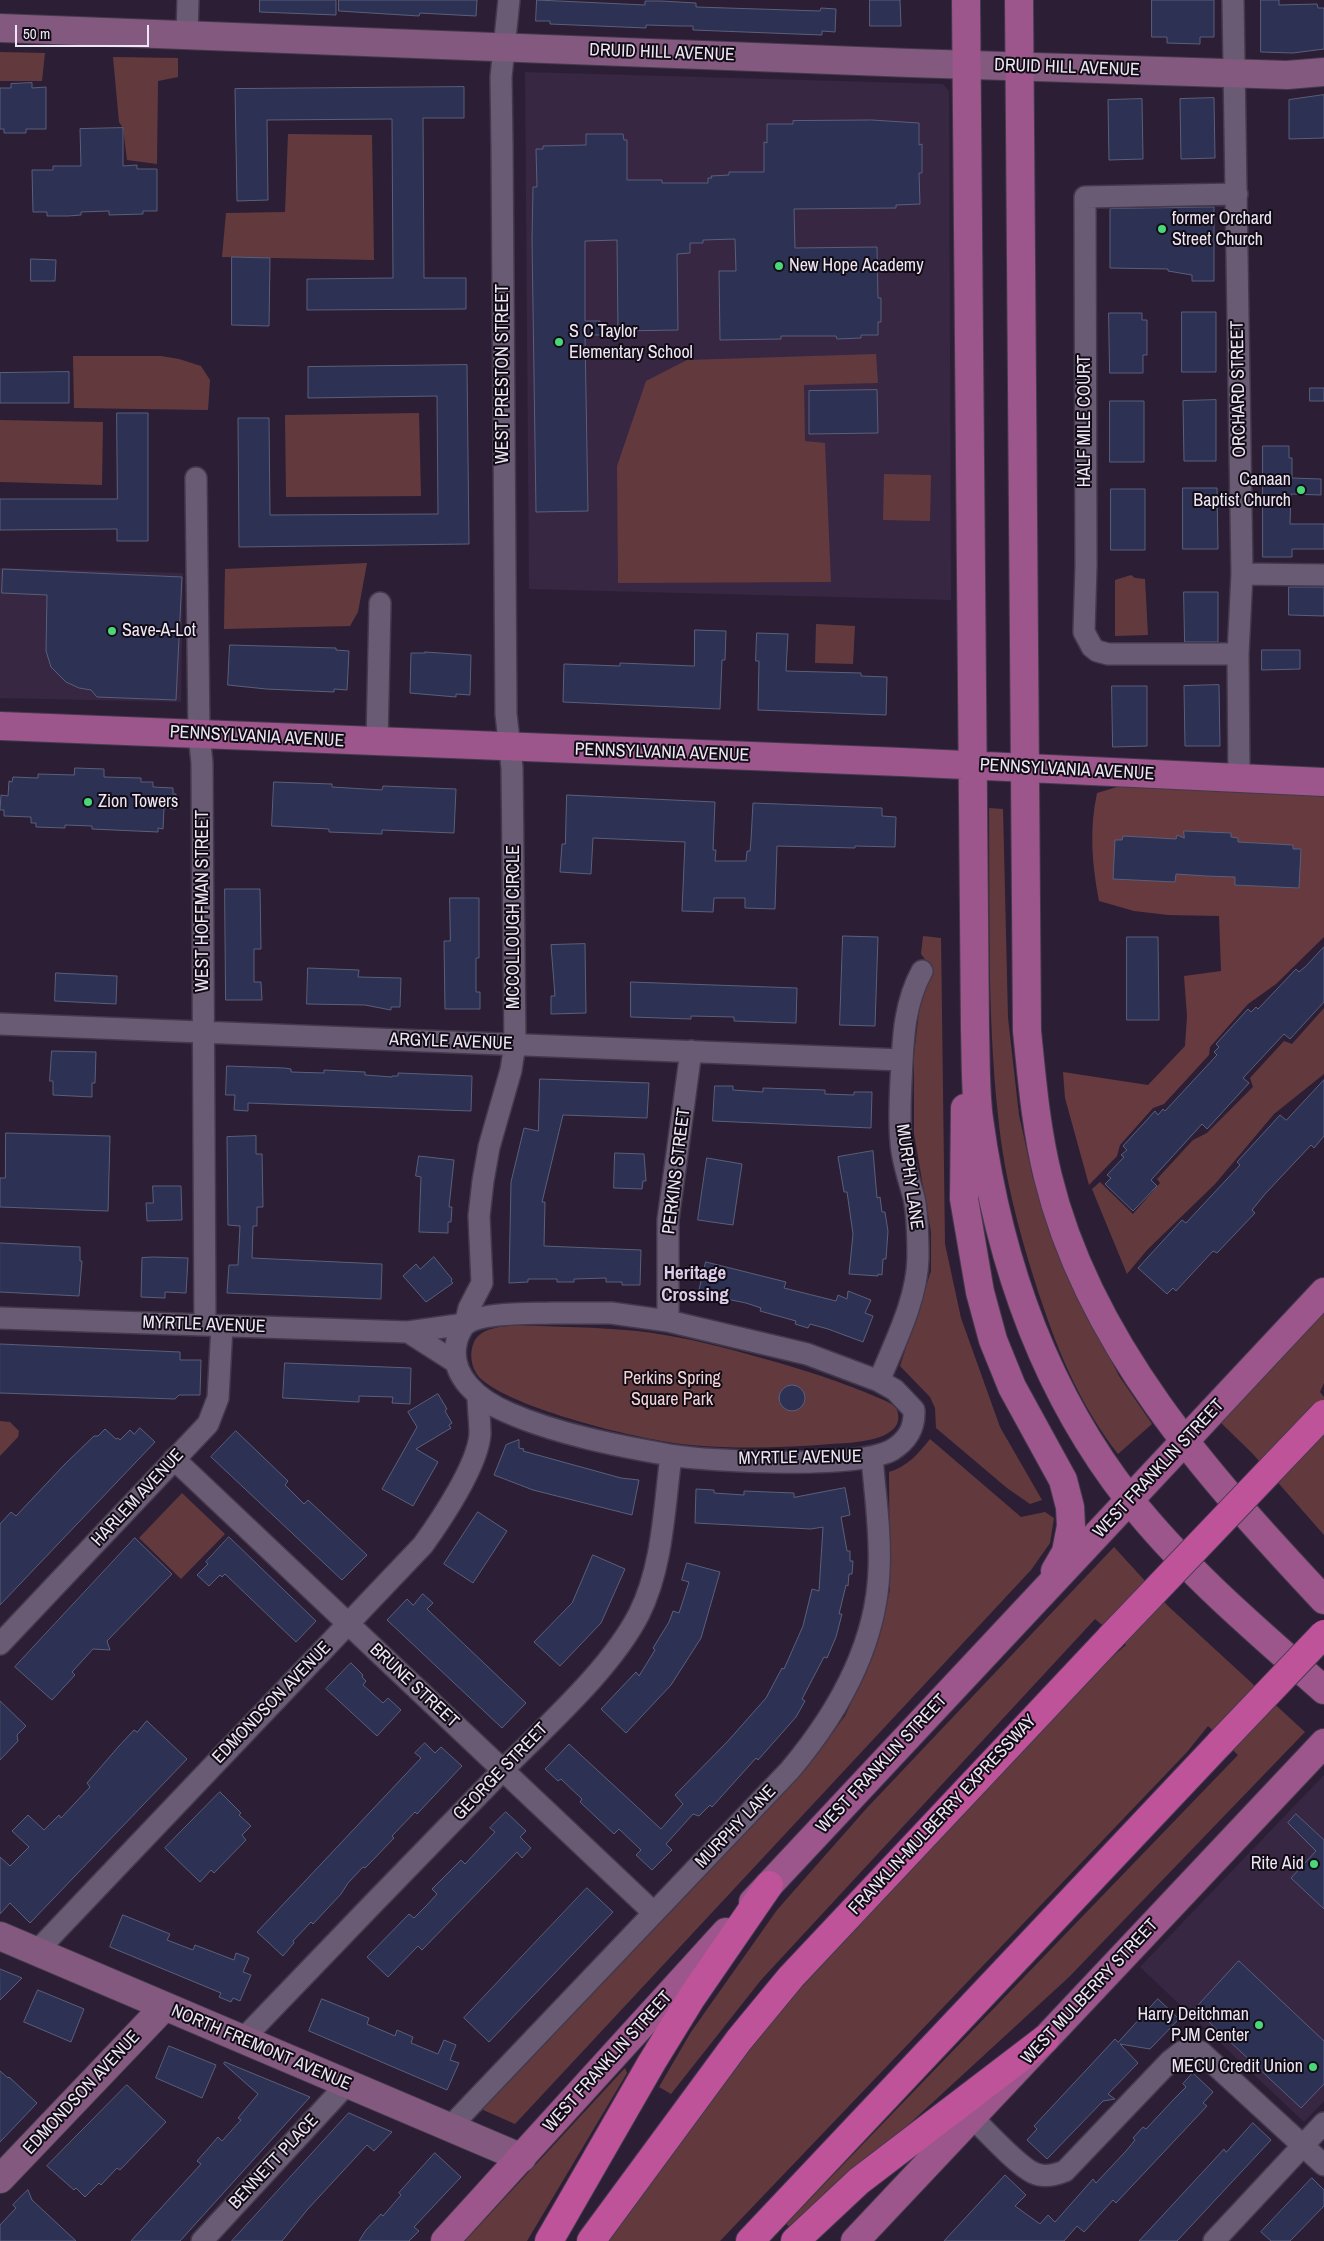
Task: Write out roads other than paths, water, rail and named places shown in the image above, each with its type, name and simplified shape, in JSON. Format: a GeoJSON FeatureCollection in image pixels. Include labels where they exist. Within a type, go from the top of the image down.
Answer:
{"type":"FeatureCollection","features":[{"type":"Feature","properties":{"kind":"highway","name":"FRANKLIN-MULBERRY EXPRESSWAY"},"geometry":{"type":"LineString","coordinates":[[591,2241],[716,2069],[791,1977],[1324,1414]]}},
{"type":"Feature","properties":{"kind":"highway"},"geometry":{"type":"LineString","coordinates":[[750,2241],[1324,1634]]}},
{"type":"Feature","properties":{"kind":"highway"},"geometry":{"type":"LineString","coordinates":[[549,2241],[652,2062],[692,1997],[768,1885]]}},
{"type":"Feature","properties":{"kind":"highway"},"geometry":{"type":"LineString","coordinates":[[795,2241],[859,2181],[1045,2039]]}},
{"type":"Feature","properties":{"kind":"main road"},"geometry":{"type":"LineString","coordinates":[[966,0],[974,766],[974,1030],[979,1117],[989,1181],[1013,1279],[1049,1370],[1073,1416],[1130,1500],[1224,1600],[1324,1690]]}},
{"type":"Feature","properties":{"kind":"main road"},"geometry":{"type":"LineString","coordinates":[[1019,0],[1027,1031],[1036,1117],[1048,1178],[1076,1262],[1093,1299],[1138,1376],[1158,1407],[1185,1441],[1324,1600]]}},
{"type":"Feature","properties":{"kind":"main road","name":"DRUID HILL AVENUE"},"geometry":{"type":"LineString","coordinates":[[0,28],[1287,75],[1324,72]]}},
{"type":"Feature","properties":{"kind":"main road","name":"PENNSYLVANIA AVENUE"},"geometry":{"type":"LineString","coordinates":[[0,726],[1324,782]]}},
{"type":"Feature","properties":{"kind":"main road"},"geometry":{"type":"LineString","coordinates":[[974,1030],[965,1111],[964,1199],[980,1292],[993,1340],[1012,1387],[1062,1480],[1070,1508],[1071,1526],[1066,1552],[1045,1591]]}},
{"type":"Feature","properties":{"kind":"main road","name":"WEST FRANKLIN STREET"},"geometry":{"type":"LineString","coordinates":[[445,2241],[768,1885],[1324,1292]]}},
{"type":"Feature","properties":{"kind":"main road","name":"WEST MULBERRY STREET"},"geometry":{"type":"LineString","coordinates":[[855,2241],[1324,1743]]}},
{"type":"Feature","properties":{"kind":"main road","name":"NORTH FREMONT AVENUE"},"geometry":{"type":"LineString","coordinates":[[0,1936],[522,2158]]}},
{"type":"Feature","properties":{"kind":"main road","name":"EDMONDSON AVENUE"},"geometry":{"type":"LineString","coordinates":[[0,2179],[164,2007]]}},
{"type":"Feature","properties":{"kind":"street"},"geometry":{"type":"LineString","coordinates":[[187,35],[188,0]]}},
{"type":"Feature","properties":{"kind":"street","name":"WEST PRESTON STREET"},"geometry":{"type":"LineString","coordinates":[[509,0],[501,77],[506,714],[509,747]]}},
{"type":"Feature","properties":{"kind":"street","name":"ORCHARD STREET"},"geometry":{"type":"LineString","coordinates":[[1233,0],[1242,574],[1238,654],[1239,778]]}},
{"type":"Feature","properties":{"kind":"street","name":"HALF MILE COURT"},"geometry":{"type":"LineString","coordinates":[[1237,194],[1085,197],[1086,566],[1084,632],[1092,647],[1097,651],[1108,654],[1238,654]]}},
{"type":"Feature","properties":{"kind":"street","name":"WEST HOFFMAN STREET"},"geometry":{"type":"LineString","coordinates":[[196,478],[199,734],[202,763],[203,1032],[213,1326]]}},
{"type":"Feature","properties":{"kind":"street"},"geometry":{"type":"LineString","coordinates":[[1242,574],[1324,575]]}},
{"type":"Feature","properties":{"kind":"street"},"geometry":{"type":"LineString","coordinates":[[377,742],[380,603]]}},
{"type":"Feature","properties":{"kind":"street","name":"MCCOLLOUGH CIRCLE"},"geometry":{"type":"LineString","coordinates":[[482,1284],[479,1216],[483,1181],[489,1147],[512,1070],[515,1044],[512,768],[509,747]]}},
{"type":"Feature","properties":{"kind":"street","name":"MURPHY LANE"},"geometry":{"type":"LineString","coordinates":[[879,1381],[912,1293],[918,1261],[918,1230],[914,1199],[901,1143],[902,1060],[904,1024],[908,1003],[913,986],[922,971]]}},
{"type":"Feature","properties":{"kind":"street","name":"ARGYLE AVENUE"},"geometry":{"type":"LineString","coordinates":[[0,1024],[902,1060]]}},
{"type":"Feature","properties":{"kind":"street","name":"PERKINS STREET"},"geometry":{"type":"LineString","coordinates":[[668,1321],[668,1220],[691,1051]]}},
{"type":"Feature","properties":{"kind":"street"},"geometry":{"type":"LineString","coordinates":[[455,1362],[455,1348],[458,1336],[465,1324],[469,1308],[482,1284],[498,1304],[515,1315]]}},
{"type":"Feature","properties":{"kind":"street","name":"MYRTLE AVENUE"},"geometry":{"type":"LineString","coordinates":[[0,1318],[408,1332],[465,1324],[485,1317],[611,1313],[668,1321],[807,1354],[879,1381],[895,1390],[908,1401],[914,1410],[915,1422],[911,1432],[902,1442],[891,1450],[872,1457],[786,1462],[672,1456],[559,1430],[503,1410],[478,1395],[466,1384],[455,1362]]}},
{"type":"Feature","properties":{"kind":"street","name":"HARLEM AVENUE"},"geometry":{"type":"LineString","coordinates":[[0,1644],[208,1424],[218,1398],[220,1380],[213,1326]]}},
{"type":"Feature","properties":{"kind":"street"},"geometry":{"type":"LineString","coordinates":[[408,1332],[455,1362]]}},
{"type":"Feature","properties":{"kind":"street"},"geometry":{"type":"LineString","coordinates":[[478,1395],[480,1435]]}},
{"type":"Feature","properties":{"kind":"street"},"geometry":{"type":"LineString","coordinates":[[480,1435],[494,1424],[503,1410]]}},
{"type":"Feature","properties":{"kind":"street","name":"EDMONDSON AVENUE"},"geometry":{"type":"LineString","coordinates":[[36,1952],[423,1545],[442,1518],[473,1458],[480,1435]]}},
{"type":"Feature","properties":{"kind":"street","name":"GEORGE STREET"},"geometry":{"type":"LineString","coordinates":[[242,2040],[503,1770],[611,1656],[627,1635],[640,1612],[651,1584],[658,1551],[672,1456]]}},
{"type":"Feature","properties":{"kind":"street","name":"MURPHY LANE"},"geometry":{"type":"LineString","coordinates":[[450,2127],[790,1770],[834,1712],[849,1683],[863,1648],[879,1573],[879,1541],[872,1457]]}},
{"type":"Feature","properties":{"kind":"street","name":"BRUNE STREET"},"geometry":{"type":"LineString","coordinates":[[174,1459],[653,1912]]}},
{"type":"Feature","properties":{"kind":"street"},"geometry":{"type":"LineString","coordinates":[[972,2117],[1024,2166],[1034,2173],[1051,2176],[1065,2171],[1170,2061],[1184,2050],[1192,2048],[1201,2052],[1324,2164]]}},
{"type":"Feature","properties":{"kind":"street","name":"BENNETT PLACE"},"geometry":{"type":"LineString","coordinates":[[202,2241],[347,2084]]}},
{"type":"Feature","properties":{"kind":"street"},"geometry":{"type":"LineString","coordinates":[[1214,2241],[1324,2123]]}},
{"type":"Feature","properties":{"kind":"place","name":"former Orchard Street Church"},"geometry":{"type":"Point","coordinates":[1162,229]}},
{"type":"Feature","properties":{"kind":"place","name":"New Hope Academy"},"geometry":{"type":"Point","coordinates":[779,266]}},
{"type":"Feature","properties":{"kind":"place","name":"S C Taylor Elementary School"},"geometry":{"type":"Point","coordinates":[559,342]}},
{"type":"Feature","properties":{"kind":"place","name":"Canaan Baptist Church"},"geometry":{"type":"Point","coordinates":[1301,490]}},
{"type":"Feature","properties":{"kind":"place","name":"Save-A-Lot"},"geometry":{"type":"Point","coordinates":[112,631]}},
{"type":"Feature","properties":{"kind":"place","name":"Zion Towers"},"geometry":{"type":"Point","coordinates":[88,802]}},
{"type":"Feature","properties":{"kind":"place","name":"Rite Aid"},"geometry":{"type":"Point","coordinates":[1314,1864]}},
{"type":"Feature","properties":{"kind":"place","name":"Harry Deitchman PJM Center"},"geometry":{"type":"Point","coordinates":[1259,2025]}},
{"type":"Feature","properties":{"kind":"place","name":"MECU Credit Union"},"geometry":{"type":"Point","coordinates":[1313,2067]}},
{"type":"Feature","properties":{"kind":"district","name":"Heritage Crossing"},"geometry":{"type":"Point","coordinates":[695,1285]}},
{"type":"Feature","properties":{"kind":"park label","name":"Perkins Spring Square Park"},"geometry":{"type":"Point","coordinates":[672,1389]}}]}
